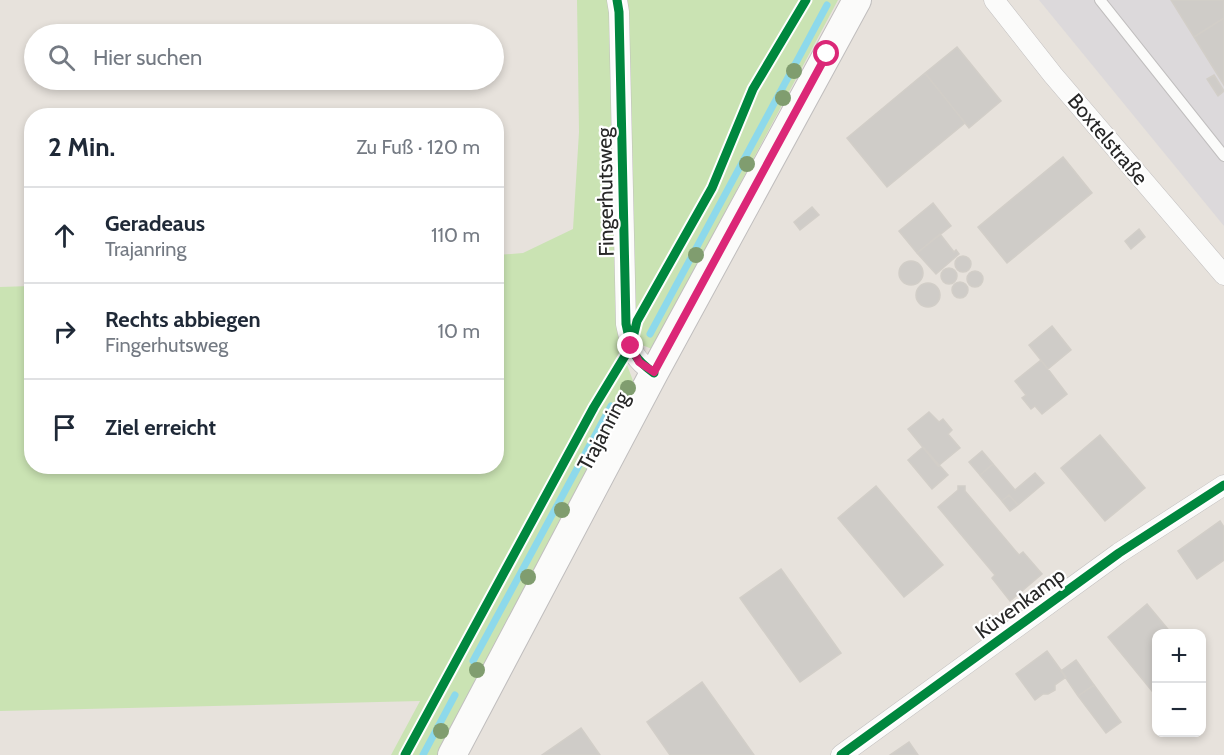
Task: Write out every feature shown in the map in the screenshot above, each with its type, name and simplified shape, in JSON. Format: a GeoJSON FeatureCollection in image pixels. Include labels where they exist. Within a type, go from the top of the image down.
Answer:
{"type":"FeatureCollection","features":[{"type":"Feature","properties":{"kind":"main road","name":"Trajanring"},"geometry":{"type":"LineString","coordinates":[[452,755],[654,372],[857,0]]}},
{"type":"Feature","properties":{"kind":"street","name":"Fingerhutsweg"},"geometry":{"type":"LineString","coordinates":[[617,0],[626,324],[631,346],[639,362],[654,372]]}},
{"type":"Feature","properties":{"kind":"street","name":"Boxtelstraße"},"geometry":{"type":"LineString","coordinates":[[994,0],[1053,75],[1224,275]]}},
{"type":"Feature","properties":{"kind":"street","name":"Küvenkamp"},"geometry":{"type":"LineString","coordinates":[[841,755],[1119,553],[1224,485]]}},
{"type":"Feature","properties":{"kind":"lane"},"geometry":{"type":"LineString","coordinates":[[1100,0],[1224,156]]}},
{"type":"Feature","properties":{"kind":"shaded area"},"geometry":{"type":"Polygon","coordinates":[[[1039,0],[1224,0],[1224,226],[1039,0]]]}},
{"type":"Feature","properties":{"kind":"green space"},"geometry":{"type":"Polygon","coordinates":[[[577,0],[608,0],[612,4],[619,329],[621,349],[635,386],[440,755],[391,755],[420,701],[0,711],[0,287],[24,286],[24,474],[504,474],[504,254],[523,253],[573,229],[579,132],[577,0]]]}},
{"type":"Feature","properties":{"kind":"green space"},"geometry":{"type":"Polygon","coordinates":[[[624,0],[838,0],[652,349],[637,343],[632,310],[624,0]]]}},
{"type":"Feature","properties":{"kind":"building"},"geometry":{"type":"Polygon","coordinates":[[[1171,0],[1224,0],[1224,18],[1194,37],[1171,0]]]}},
{"type":"Feature","properties":{"kind":"building"},"geometry":{"type":"Polygon","coordinates":[[[1224,18],[1224,85],[1194,37],[1224,18]]]}},
{"type":"Feature","properties":{"kind":"building"},"geometry":{"type":"Polygon","coordinates":[[[957,47],[1001,101],[969,128],[925,73],[957,47]]]}},
{"type":"Feature","properties":{"kind":"building"},"geometry":{"type":"Polygon","coordinates":[[[925,73],[965,123],[887,187],[847,138],[925,73]]]}},
{"type":"Feature","properties":{"kind":"building"},"geometry":{"type":"Polygon","coordinates":[[[1214,75],[1224,91],[1218,96],[1207,79],[1214,75]]]}},
{"type":"Feature","properties":{"kind":"building"},"geometry":{"type":"Polygon","coordinates":[[[1063,157],[1092,193],[1007,263],[978,227],[1063,157]]]}},
{"type":"Feature","properties":{"kind":"building"},"geometry":{"type":"Polygon","coordinates":[[[933,203],[951,226],[917,253],[899,231],[933,203]]]}},
{"type":"Feature","properties":{"kind":"building"},"geometry":{"type":"Polygon","coordinates":[[[812,207],[819,215],[800,230],[794,222],[812,207]]]}},
{"type":"Feature","properties":{"kind":"building"},"geometry":{"type":"Polygon","coordinates":[[[1139,229],[1145,237],[1131,249],[1125,241],[1139,229]]]}},
{"type":"Feature","properties":{"kind":"building"},"geometry":{"type":"Polygon","coordinates":[[[940,234],[954,252],[956,250],[959,254],[936,274],[917,253],[940,234]]]}},
{"type":"Feature","properties":{"kind":"building"},"geometry":{"type":"Polygon","coordinates":[[[963,256],[971,264],[963,272],[955,264],[963,256]]]}},
{"type":"Feature","properties":{"kind":"building"},"geometry":{"type":"Polygon","coordinates":[[[911,261],[920,264],[923,273],[920,282],[911,285],[902,282],[899,273],[902,264],[911,261]]]}},
{"type":"Feature","properties":{"kind":"building"},"geometry":{"type":"Polygon","coordinates":[[[949,268],[957,276],[949,284],[941,276],[949,268]]]}},
{"type":"Feature","properties":{"kind":"building"},"geometry":{"type":"Polygon","coordinates":[[[975,271],[983,279],[975,287],[967,279],[975,271]]]}},
{"type":"Feature","properties":{"kind":"building"},"geometry":{"type":"Polygon","coordinates":[[[960,282],[968,290],[960,298],[952,290],[960,282]]]}},
{"type":"Feature","properties":{"kind":"building"},"geometry":{"type":"Polygon","coordinates":[[[928,283],[937,286],[940,295],[937,304],[928,307],[919,304],[916,295],[919,286],[928,283]]]}},
{"type":"Feature","properties":{"kind":"building"},"geometry":{"type":"Polygon","coordinates":[[[1052,326],[1071,350],[1048,369],[1029,345],[1052,326]]]}},
{"type":"Feature","properties":{"kind":"building"},"geometry":{"type":"Polygon","coordinates":[[[1041,360],[1067,394],[1042,414],[1035,406],[1031,409],[1022,398],[1026,395],[1015,381],[1041,360]]]}},
{"type":"Feature","properties":{"kind":"building"},"geometry":{"type":"Polygon","coordinates":[[[929,412],[939,422],[943,419],[952,430],[948,434],[960,448],[938,466],[908,429],[929,412]]]}},
{"type":"Feature","properties":{"kind":"building"},"geometry":{"type":"Polygon","coordinates":[[[1100,435],[1145,488],[1105,521],[1061,468],[1100,435]]]}},
{"type":"Feature","properties":{"kind":"building"},"geometry":{"type":"Polygon","coordinates":[[[923,447],[948,475],[932,489],[908,460],[923,447]]]}},
{"type":"Feature","properties":{"kind":"building"},"geometry":{"type":"Polygon","coordinates":[[[982,451],[993,464],[980,475],[969,462],[982,451]]]}},
{"type":"Feature","properties":{"kind":"building"},"geometry":{"type":"Polygon","coordinates":[[[993,464],[1015,490],[1035,473],[1044,483],[1018,505],[1009,495],[1002,501],[980,475],[993,464]]]}},
{"type":"Feature","properties":{"kind":"building"},"geometry":{"type":"Polygon","coordinates":[[[876,486],[943,565],[904,597],[838,518],[876,486]]]}},
{"type":"Feature","properties":{"kind":"building"},"geometry":{"type":"Polygon","coordinates":[[[958,486],[965,486],[965,491],[1019,555],[1023,552],[1042,574],[1010,601],[992,578],[995,575],[938,507],[958,490],[958,486]]]}},
{"type":"Feature","properties":{"kind":"building"},"geometry":{"type":"Polygon","coordinates":[[[1009,495],[1018,505],[1010,511],[1002,501],[1009,495]]]}},
{"type":"Feature","properties":{"kind":"building"},"geometry":{"type":"Polygon","coordinates":[[[1220,521],[1224,527],[1224,560],[1197,579],[1178,551],[1220,521]]]}},
{"type":"Feature","properties":{"kind":"building"},"geometry":{"type":"Polygon","coordinates":[[[781,569],[841,653],[800,682],[740,598],[781,569]]]}},
{"type":"Feature","properties":{"kind":"building"},"geometry":{"type":"Polygon","coordinates":[[[1147,604],[1168,629],[1152,629],[1152,691],[1108,637],[1147,604]]]}},
{"type":"Feature","properties":{"kind":"building"},"geometry":{"type":"Polygon","coordinates":[[[1047,651],[1066,677],[1055,685],[1055,690],[1035,700],[1016,674],[1047,651]]]}},
{"type":"Feature","properties":{"kind":"building"},"geometry":{"type":"Polygon","coordinates":[[[1076,660],[1094,685],[1078,696],[1061,671],[1076,660]]]}},
{"type":"Feature","properties":{"kind":"building"},"geometry":{"type":"Polygon","coordinates":[[[702,682],[754,755],[670,755],[647,722],[702,682]]]}},
{"type":"Feature","properties":{"kind":"building"},"geometry":{"type":"Polygon","coordinates":[[[1094,685],[1121,722],[1106,733],[1078,696],[1094,685]]]}},
{"type":"Feature","properties":{"kind":"building"},"geometry":{"type":"Polygon","coordinates":[[[581,728],[600,755],[542,755],[581,728]]]}},
{"type":"Feature","properties":{"kind":"building"},"geometry":{"type":"Polygon","coordinates":[[[909,742],[918,755],[890,755],[909,742]]]}},
{"type":"Feature","properties":{"kind":"waterway"},"geometry":{"type":"LineString","coordinates":[[650,334],[827,5]]}},
{"type":"Feature","properties":{"kind":"waterway"},"geometry":{"type":"LineString","coordinates":[[473,661],[611,406]]}},
{"type":"Feature","properties":{"kind":"waterway"},"geometry":{"type":"LineString","coordinates":[[423,755],[455,695]]}},
{"type":"Feature","properties":{"kind":"cycle path"},"geometry":{"type":"LineString","coordinates":[[617,0],[626,324],[634,352],[641,362],[654,373]]}},
{"type":"Feature","properties":{"kind":"cycle path"},"geometry":{"type":"LineString","coordinates":[[405,755],[594,407],[631,346],[637,321],[712,188],[753,89],[806,0]]}},
{"type":"Feature","properties":{"kind":"cycle path"},"geometry":{"type":"LineString","coordinates":[[841,755],[1119,553],[1224,485]]}},
{"type":"Feature","properties":{"kind":"route"},"geometry":{"type":"LineString","coordinates":[[631,346],[639,362],[654,372],[827,54]]}}]}
